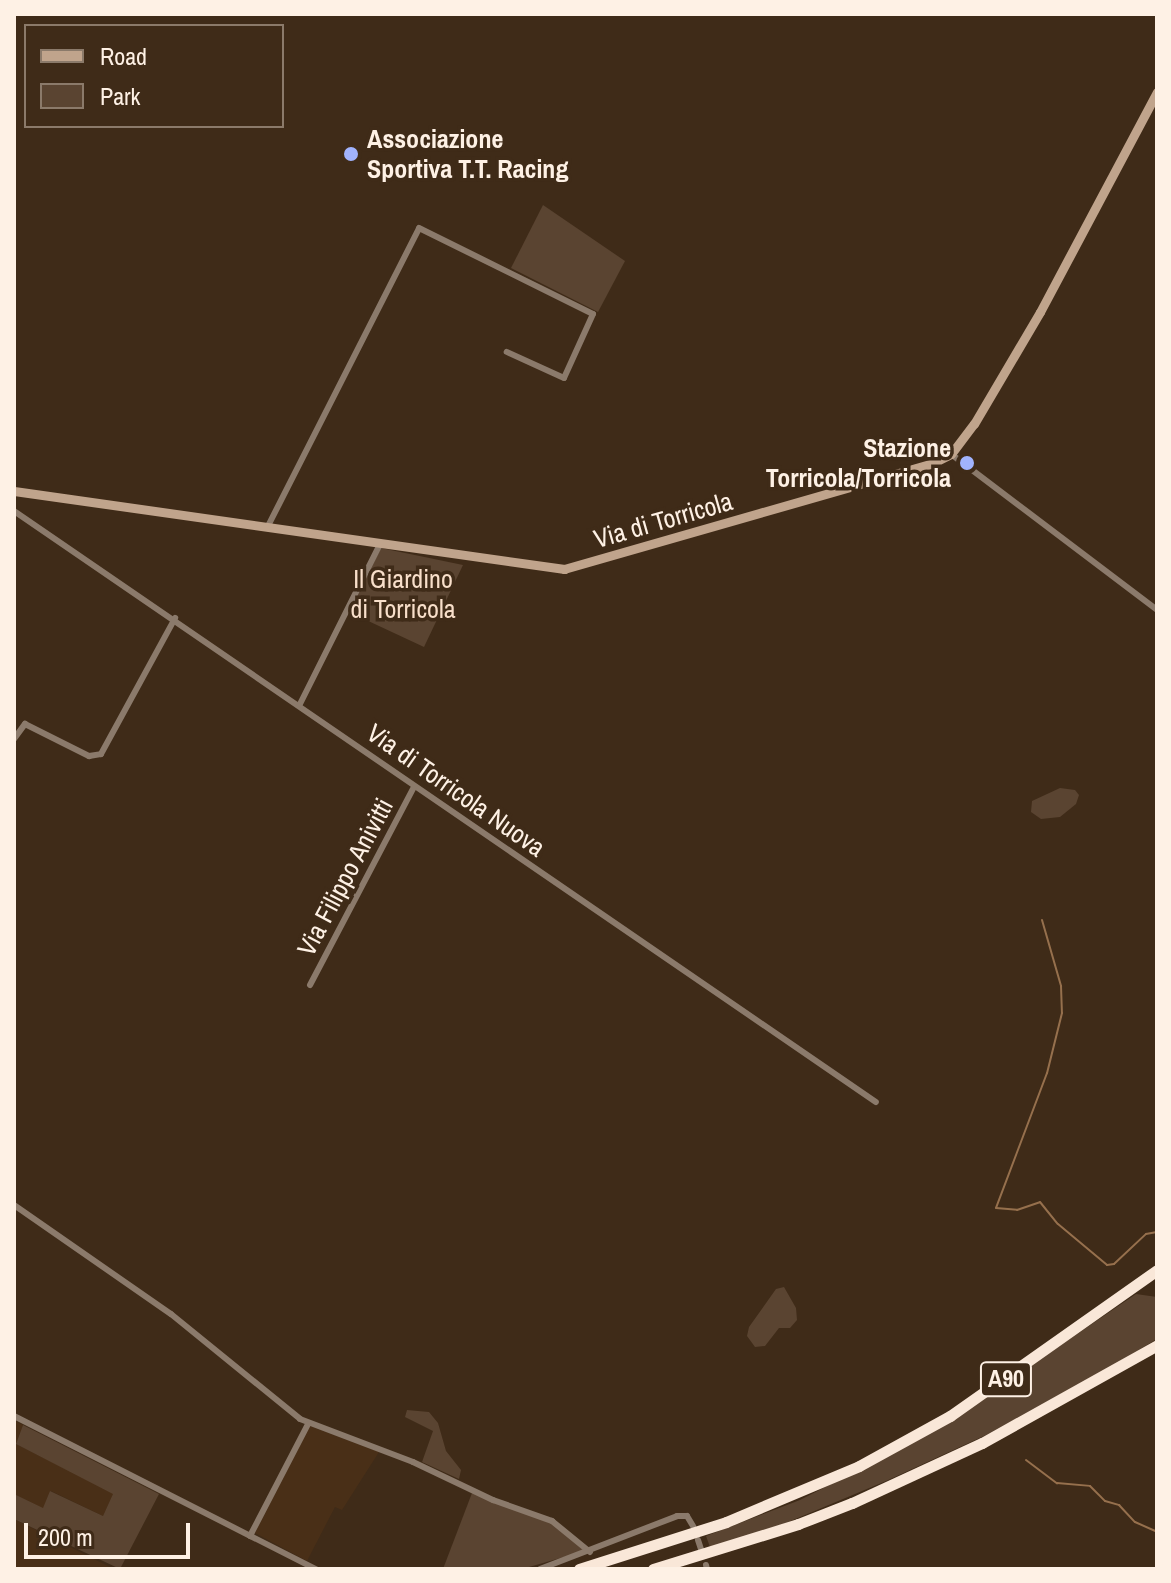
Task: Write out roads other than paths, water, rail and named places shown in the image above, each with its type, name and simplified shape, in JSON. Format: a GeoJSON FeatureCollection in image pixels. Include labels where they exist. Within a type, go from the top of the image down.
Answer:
{"type":"FeatureCollection","features":[{"type":"Feature","properties":{"kind":"highway","name":"A90"},"geometry":{"type":"LineString","coordinates":[[579,1569],[726,1522],[866,1462],[950,1416],[1157,1270]]}},
{"type":"Feature","properties":{"kind":"highway","name":"A90"},"geometry":{"type":"LineString","coordinates":[[653,1569],[783,1529],[852,1503],[982,1443],[1157,1345]]}},
{"type":"Feature","properties":{"kind":"street"},"geometry":{"type":"LineString","coordinates":[[1157,92],[1033,324],[974,424],[951,454],[1157,610]]}},
{"type":"Feature","properties":{"kind":"street"},"geometry":{"type":"LineString","coordinates":[[267,528],[419,228],[593,314],[564,378],[507,352]]}},
{"type":"Feature","properties":{"kind":"street","name":"Via di Torricola"},"geometry":{"type":"LineString","coordinates":[[14,491],[568,569],[927,465],[951,454]]}},
{"type":"Feature","properties":{"kind":"street","name":"Via di Torricola Nuova"},"geometry":{"type":"LineString","coordinates":[[14,511],[175,618],[414,787],[876,1102]]}},
{"type":"Feature","properties":{"kind":"street"},"geometry":{"type":"LineString","coordinates":[[300,704],[380,544]]}},
{"type":"Feature","properties":{"kind":"street"},"geometry":{"type":"LineString","coordinates":[[14,739],[25,724],[89,756],[101,754],[175,618]]}},
{"type":"Feature","properties":{"kind":"street","name":"Via Filippo Anivitti"},"geometry":{"type":"LineString","coordinates":[[310,985],[414,787]]}},
{"type":"Feature","properties":{"kind":"street"},"geometry":{"type":"LineString","coordinates":[[14,1205],[171,1314],[308,1424],[413,1462],[493,1500],[552,1521],[590,1552]]}},
{"type":"Feature","properties":{"kind":"street"},"geometry":{"type":"LineString","coordinates":[[14,1416],[316,1569]]}},
{"type":"Feature","properties":{"kind":"street"},"geometry":{"type":"LineString","coordinates":[[250,1536],[308,1424]]}},
{"type":"Feature","properties":{"kind":"street"},"geometry":{"type":"LineString","coordinates":[[540,1569],[680,1515],[689,1517],[693,1526]]}},
{"type":"Feature","properties":{"kind":"street"},"geometry":{"type":"LineString","coordinates":[[698,1540],[702,1552]]}},
{"type":"Feature","properties":{"kind":"waterway"},"geometry":{"type":"LineString","coordinates":[[1042,920],[1061,986],[1062,1013],[1047,1073],[996,1208],[1017,1210],[1040,1202],[1058,1224],[1107,1265],[1114,1264],[1146,1234],[1157,1232]]}},
{"type":"Feature","properties":{"kind":"waterway"},"geometry":{"type":"LineString","coordinates":[[1026,1460],[1057,1483],[1090,1486],[1105,1501],[1119,1505],[1135,1522],[1157,1532]]}},
{"type":"Feature","properties":{"kind":"place","name":"Associazione Sportiva T.T. Racing"},"geometry":{"type":"Point","coordinates":[351,154]}},
{"type":"Feature","properties":{"kind":"place","name":"Stazione Torricola/Torricola"},"geometry":{"type":"Point","coordinates":[967,463]}},
{"type":"Feature","properties":{"kind":"park label","name":"Il Giardino di Torricola"},"geometry":{"type":"Point","coordinates":[403,594]}}]}
